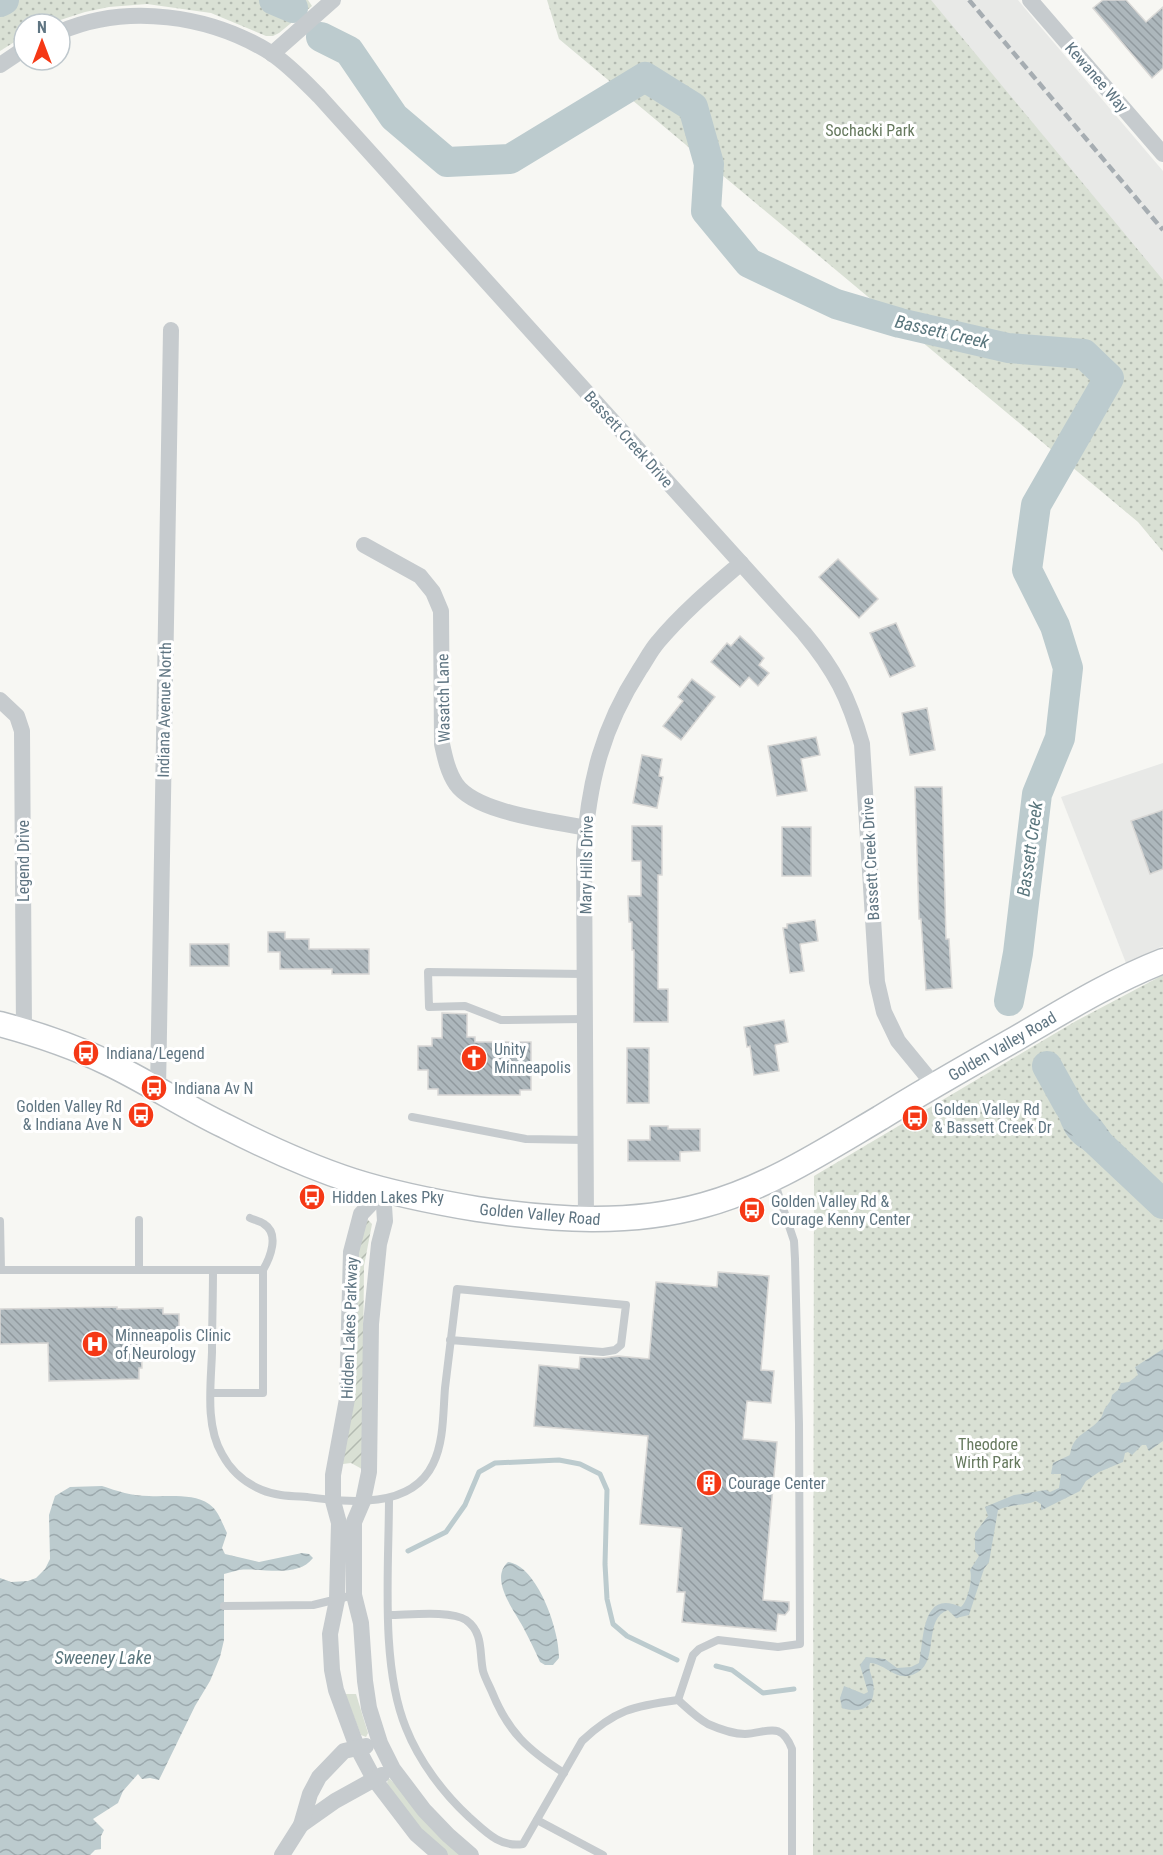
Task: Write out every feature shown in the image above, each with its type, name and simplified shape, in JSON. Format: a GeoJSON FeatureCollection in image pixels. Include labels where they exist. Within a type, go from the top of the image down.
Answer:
{"type":"FeatureCollection","features":[{"type":"Feature","properties":{"kind":"street"},"geometry":{"type":"LineString","coordinates":[[272,54],[333,0]]}},
{"type":"Feature","properties":{"kind":"street","name":"Kewanee Way"},"geometry":{"type":"LineString","coordinates":[[1030,0],[1163,154]]}},
{"type":"Feature","properties":{"kind":"street","name":"Bassett Creek Drive"},"geometry":{"type":"LineString","coordinates":[[72,28],[105,18],[144,16],[183,19],[222,29],[272,54],[290,68],[319,96],[821,653],[839,681],[853,711],[862,744],[877,982],[884,1012],[898,1041],[934,1085]]}},
{"type":"Feature","properties":{"kind":"street","name":"Indiana Avenue North"},"geometry":{"type":"LineString","coordinates":[[158,1090],[171,330]]}},
{"type":"Feature","properties":{"kind":"street","name":"Wasatch Lane"},"geometry":{"type":"LineString","coordinates":[[364,544],[420,576],[433,592],[441,611],[442,744],[447,765],[456,785],[473,800],[492,808],[586,828]]}},
{"type":"Feature","properties":{"kind":"street","name":"Mary Hills Drive"},"geometry":{"type":"LineString","coordinates":[[586,1220],[584,974],[586,828],[587,806],[596,762],[611,720],[632,681],[657,643],[687,610],[741,563]]}},
{"type":"Feature","properties":{"kind":"street","name":"Legend Drive"},"geometry":{"type":"LineString","coordinates":[[0,700],[17,716],[22,731],[24,1030]]}},
{"type":"Feature","properties":{"kind":"street","name":"Golden Valley Road"},"geometry":{"type":"LineString","coordinates":[[0,1024],[24,1030],[86,1053],[225,1126],[282,1152],[383,1191],[498,1212],[586,1220],[623,1219],[652,1216],[704,1205],[773,1178],[816,1156],[1079,1001],[1138,970],[1163,961]]}},
{"type":"Feature","properties":{"kind":"street","name":"Hidden Lakes Parkway"},"geometry":{"type":"LineString","coordinates":[[383,1191],[361,1214],[351,1252],[347,1399],[333,1475],[333,1500],[339,1523],[338,1600],[330,1634],[332,1670],[336,1690],[357,1747],[374,1779],[416,1834],[440,1855]]}},
{"type":"Feature","properties":{"kind":"street","name":"Hidden Lakes Parkway"},"geometry":{"type":"LineString","coordinates":[[383,1191],[385,1221],[379,1244],[371,1324],[369,1472],[363,1501],[354,1522],[354,1595],[361,1623],[366,1690],[380,1743],[393,1768],[424,1810],[471,1855]]}},
{"type":"Feature","properties":{"kind":"street"},"geometry":{"type":"LineString","coordinates":[[282,1855],[301,1825],[310,1794],[319,1777],[344,1751],[380,1743]]}},
{"type":"Feature","properties":{"kind":"street"},"geometry":{"type":"LineString","coordinates":[[301,1825],[335,1801],[393,1768]]}},
{"type":"Feature","properties":{"kind":"lane"},"geometry":{"type":"LineString","coordinates":[[584,974],[428,972],[429,1007],[465,1006],[501,1020],[584,1019]]}},
{"type":"Feature","properties":{"kind":"lane"},"geometry":{"type":"LineString","coordinates":[[412,1117],[526,1139],[585,1140]]}},
{"type":"Feature","properties":{"kind":"lane"},"geometry":{"type":"LineString","coordinates":[[678,1700],[693,1655],[699,1649],[718,1640],[778,1647],[800,1644],[799,1424],[794,1241],[773,1178]]}},
{"type":"Feature","properties":{"kind":"lane"},"geometry":{"type":"LineString","coordinates":[[211,1393],[263,1393],[263,1270],[273,1246],[272,1234],[266,1225],[250,1218]]}},
{"type":"Feature","properties":{"kind":"lane"},"geometry":{"type":"LineString","coordinates":[[139,1220],[139,1270]]}},
{"type":"Feature","properties":{"kind":"lane"},"geometry":{"type":"LineString","coordinates":[[0,1221],[1,1270],[263,1270]]}},
{"type":"Feature","properties":{"kind":"lane"},"geometry":{"type":"LineString","coordinates":[[213,1270],[211,1393],[214,1436],[221,1453],[232,1469],[243,1479],[262,1490],[281,1495],[363,1501],[389,1498],[409,1490],[423,1480],[434,1464],[440,1442],[450,1340],[458,1289],[626,1305],[621,1345],[615,1350],[603,1352],[450,1340]]}},
{"type":"Feature","properties":{"kind":"lane"},"geometry":{"type":"LineString","coordinates":[[389,1498],[389,1615],[393,1676],[398,1703],[406,1729],[432,1774],[446,1794],[484,1830],[505,1844],[523,1844],[582,1741],[613,1715],[637,1706],[678,1700],[708,1723],[745,1734],[764,1730],[777,1731],[789,1741],[792,1749],[792,1855]]}},
{"type":"Feature","properties":{"kind":"lane"},"geometry":{"type":"LineString","coordinates":[[224,1606],[313,1605],[354,1595]]}},
{"type":"Feature","properties":{"kind":"lane"},"geometry":{"type":"LineString","coordinates":[[389,1615],[454,1615],[467,1620],[480,1636],[483,1671],[508,1727],[538,1756],[564,1773]]}},
{"type":"Feature","properties":{"kind":"lane"},"geometry":{"type":"LineString","coordinates":[[537,1820],[603,1855]]}},
{"type":"Feature","properties":{"kind":"shaded area"},"geometry":{"type":"Polygon","coordinates":[[[912,0],[1018,0],[1163,171],[1163,294],[912,0]]]}},
{"type":"Feature","properties":{"kind":"shaded area"},"geometry":{"type":"Polygon","coordinates":[[[1163,763],[1163,946],[1126,963],[1061,797],[1163,763]]]}},
{"type":"Feature","properties":{"kind":"green space"},"geometry":{"type":"Polygon","coordinates":[[[0,0],[308,0],[312,6],[273,36],[266,36],[211,13],[147,4],[109,7],[72,16],[72,12],[12,12],[12,44],[0,51],[0,0]]]}},
{"type":"Feature","properties":{"kind":"green space","name":"Sochacki Park"},"geometry":{"type":"Polygon","coordinates":[[[547,0],[931,0],[1163,280],[1163,552],[1138,522],[559,39],[547,0]]]}},
{"type":"Feature","properties":{"kind":"green space","name":"Theodore Wirth Park"},"geometry":{"type":"Polygon","coordinates":[[[1163,975],[1163,1855],[813,1855],[814,1176],[1076,1021],[1163,975]]]}},
{"type":"Feature","properties":{"kind":"green space"},"geometry":{"type":"Polygon","coordinates":[[[368,1220],[372,1224],[364,1266],[362,1469],[351,1463],[343,1464],[354,1264],[368,1220]]]}},
{"type":"Feature","properties":{"kind":"green space"},"geometry":{"type":"Polygon","coordinates":[[[345,1694],[356,1694],[368,1733],[366,1737],[361,1735],[345,1694]]]}},
{"type":"Feature","properties":{"kind":"green space"},"geometry":{"type":"Polygon","coordinates":[[[388,1779],[461,1855],[447,1855],[416,1825],[387,1783],[388,1779]]]}},
{"type":"Feature","properties":{"kind":"water"},"geometry":{"type":"Polygon","coordinates":[[[1053,1062],[1067,1079],[1077,1101],[1097,1116],[1121,1150],[1107,1162],[1079,1147],[1066,1133],[1041,1070],[1053,1062]]]}},
{"type":"Feature","properties":{"kind":"water"},"geometry":{"type":"Polygon","coordinates":[[[1123,1159],[1139,1174],[1160,1185],[1163,1189],[1163,1219],[1140,1199],[1133,1184],[1115,1166],[1123,1159]]]}},
{"type":"Feature","properties":{"kind":"water"},"geometry":{"type":"Polygon","coordinates":[[[1163,1349],[1163,1441],[1149,1451],[1146,1445],[1142,1445],[1132,1455],[1125,1453],[1123,1462],[1099,1472],[1086,1481],[1080,1491],[1044,1509],[1041,1510],[1041,1504],[1036,1501],[998,1510],[989,1562],[984,1569],[969,1615],[956,1618],[948,1610],[940,1614],[933,1630],[928,1658],[918,1672],[911,1675],[898,1675],[870,1663],[874,1690],[871,1702],[863,1709],[842,1708],[840,1698],[844,1686],[864,1694],[868,1692],[860,1665],[866,1657],[885,1659],[897,1668],[911,1667],[919,1663],[924,1630],[931,1610],[938,1604],[948,1603],[961,1607],[966,1600],[970,1584],[970,1570],[979,1556],[975,1551],[975,1533],[988,1516],[985,1507],[1014,1495],[1046,1490],[1050,1492],[1059,1488],[1061,1474],[1051,1474],[1053,1463],[1070,1455],[1074,1442],[1101,1418],[1112,1395],[1121,1383],[1129,1382],[1138,1375],[1135,1367],[1163,1349]]]}},
{"type":"Feature","properties":{"kind":"water","name":"Sweeney Lake"},"geometry":{"type":"Polygon","coordinates":[[[102,1486],[137,1495],[195,1498],[209,1504],[218,1514],[227,1533],[222,1548],[225,1554],[259,1562],[302,1553],[309,1554],[313,1558],[298,1568],[288,1570],[248,1569],[224,1574],[224,1640],[210,1681],[195,1706],[159,1780],[142,1779],[138,1774],[123,1791],[118,1803],[93,1819],[104,1830],[101,1836],[101,1849],[95,1850],[90,1855],[0,1855],[0,1578],[11,1582],[36,1578],[45,1569],[50,1559],[49,1515],[55,1496],[70,1487],[102,1486]]]}},
{"type":"Feature","properties":{"kind":"water"},"geometry":{"type":"Polygon","coordinates":[[[508,1562],[519,1566],[529,1575],[545,1602],[556,1633],[558,1647],[559,1658],[553,1665],[540,1662],[505,1594],[501,1577],[508,1562]]]}},
{"type":"Feature","properties":{"kind":"building"},"geometry":{"type":"Polygon","coordinates":[[[1103,0],[1126,0],[1146,22],[1163,7],[1163,68],[1152,78],[1093,8],[1103,0]]]}},
{"type":"Feature","properties":{"kind":"building"},"geometry":{"type":"Polygon","coordinates":[[[838,559],[878,599],[859,618],[819,577],[838,559]]]}},
{"type":"Feature","properties":{"kind":"building"},"geometry":{"type":"Polygon","coordinates":[[[896,623],[915,666],[890,677],[870,633],[896,623]]]}},
{"type":"Feature","properties":{"kind":"building"},"geometry":{"type":"Polygon","coordinates":[[[740,636],[764,658],[759,665],[769,673],[758,686],[749,677],[740,687],[711,662],[727,643],[731,646],[740,636]]]}},
{"type":"Feature","properties":{"kind":"building"},"geometry":{"type":"Polygon","coordinates":[[[692,679],[715,697],[681,740],[663,726],[683,701],[678,697],[692,679]]]}},
{"type":"Feature","properties":{"kind":"building"},"geometry":{"type":"Polygon","coordinates":[[[927,708],[935,750],[910,755],[902,713],[927,708]]]}},
{"type":"Feature","properties":{"kind":"building"},"geometry":{"type":"Polygon","coordinates":[[[816,737],[820,755],[801,759],[807,791],[777,796],[768,746],[816,737]]]}},
{"type":"Feature","properties":{"kind":"building"},"geometry":{"type":"Polygon","coordinates":[[[642,755],[662,759],[659,776],[663,777],[657,808],[633,803],[642,755]]]}},
{"type":"Feature","properties":{"kind":"building"},"geometry":{"type":"Polygon","coordinates":[[[915,787],[942,787],[946,939],[949,939],[952,988],[926,990],[921,919],[919,919],[915,787]]]}},
{"type":"Feature","properties":{"kind":"building"},"geometry":{"type":"Polygon","coordinates":[[[1163,810],[1163,869],[1150,874],[1131,821],[1163,810]]]}},
{"type":"Feature","properties":{"kind":"building"},"geometry":{"type":"Polygon","coordinates":[[[632,826],[662,826],[662,875],[658,875],[658,989],[668,989],[668,1022],[634,1022],[634,950],[632,950],[632,922],[629,922],[628,896],[641,896],[641,861],[632,861],[632,826]]]}},
{"type":"Feature","properties":{"kind":"building"},"geometry":{"type":"Polygon","coordinates":[[[782,827],[811,827],[811,876],[782,876],[782,827]]]}},
{"type":"Feature","properties":{"kind":"building"},"geometry":{"type":"Polygon","coordinates":[[[815,920],[818,941],[800,944],[804,971],[790,973],[783,928],[787,928],[787,924],[815,920]]]}},
{"type":"Feature","properties":{"kind":"building"},"geometry":{"type":"Polygon","coordinates":[[[268,932],[285,932],[285,939],[309,939],[309,949],[369,949],[369,974],[332,974],[332,969],[280,969],[280,952],[268,952],[268,932]]]}},
{"type":"Feature","properties":{"kind":"building"},"geometry":{"type":"Polygon","coordinates":[[[190,944],[229,944],[229,966],[190,966],[190,944]]]}},
{"type":"Feature","properties":{"kind":"building","name":"Unity Minneapolis"},"geometry":{"type":"Polygon","coordinates":[[[442,1013],[467,1014],[467,1037],[475,1037],[475,1042],[531,1042],[531,1090],[520,1090],[520,1095],[438,1095],[438,1089],[428,1089],[428,1070],[418,1070],[418,1046],[432,1046],[432,1038],[442,1038],[442,1013]]]}},
{"type":"Feature","properties":{"kind":"building"},"geometry":{"type":"Polygon","coordinates":[[[784,1020],[788,1042],[775,1045],[779,1071],[754,1075],[750,1046],[747,1047],[744,1027],[784,1020]]]}},
{"type":"Feature","properties":{"kind":"building"},"geometry":{"type":"Polygon","coordinates":[[[627,1048],[649,1048],[649,1103],[627,1103],[627,1048]]]}},
{"type":"Feature","properties":{"kind":"building"},"geometry":{"type":"Polygon","coordinates":[[[650,1126],[668,1126],[668,1129],[700,1129],[700,1151],[680,1152],[680,1161],[628,1161],[628,1140],[650,1140],[650,1126]]]}},
{"type":"Feature","properties":{"kind":"building","name":"Courage Center"},"geometry":{"type":"Polygon","coordinates":[[[718,1272],[769,1276],[761,1370],[774,1371],[771,1403],[747,1401],[743,1439],[777,1442],[763,1600],[789,1602],[789,1610],[785,1615],[778,1614],[776,1631],[682,1622],[685,1592],[677,1592],[682,1528],[640,1524],[648,1436],[534,1426],[539,1365],[579,1369],[580,1357],[618,1356],[649,1359],[656,1282],[717,1287],[718,1272]]]}},
{"type":"Feature","properties":{"kind":"building","name":"Minneapolis Clinic of Neurology"},"geometry":{"type":"Polygon","coordinates":[[[117,1307],[117,1309],[163,1308],[163,1314],[179,1314],[179,1338],[141,1338],[142,1368],[139,1368],[139,1379],[49,1381],[48,1343],[0,1344],[0,1309],[117,1307]]]}},
{"type":"Feature","properties":{"kind":"waterway","name":"Bassett Creek"},"geometry":{"type":"LineString","coordinates":[[0,2],[4,0]]}},
{"type":"Feature","properties":{"kind":"waterway","name":"Bassett Creek"},"geometry":{"type":"LineString","coordinates":[[274,0],[293,8]]}},
{"type":"Feature","properties":{"kind":"waterway","name":"Bassett Creek"},"geometry":{"type":"LineString","coordinates":[[321,37],[349,51],[394,117],[447,162],[510,159],[645,77],[693,107],[709,164],[706,211],[749,263],[836,304],[900,323],[1008,348],[1084,354],[1109,378],[1036,505],[1027,570],[1055,626],[1068,668],[1060,738],[1037,794],[1018,953],[1009,1001]]}},
{"type":"Feature","properties":{"kind":"waterway","name":"Bassett Creek"},"geometry":{"type":"LineString","coordinates":[[1047,1066],[1069,1106],[1094,1139],[1163,1204]]}},
{"type":"Feature","properties":{"kind":"waterway"},"geometry":{"type":"LineString","coordinates":[[408,1551],[446,1532],[465,1505],[479,1472],[495,1463],[559,1460],[580,1464],[600,1474],[607,1490],[605,1564],[607,1599],[613,1624],[627,1636],[677,1660]]}},
{"type":"Feature","properties":{"kind":"waterway"},"geometry":{"type":"LineString","coordinates":[[716,1666],[732,1670],[763,1693],[794,1689]]}},
{"type":"Feature","properties":{"kind":"railway"},"geometry":{"type":"LineString","coordinates":[[969,0],[1163,230]]}},
{"type":"Feature","properties":{"kind":"place","name":"Indiana/Legend"},"geometry":{"type":"Point","coordinates":[86,1053]}},
{"type":"Feature","properties":{"kind":"place","name":"Unity Minneapolis"},"geometry":{"type":"Point","coordinates":[474,1058]}},
{"type":"Feature","properties":{"kind":"place","name":"Indiana Av N"},"geometry":{"type":"Point","coordinates":[154,1088]}},
{"type":"Feature","properties":{"kind":"place","name":"Golden Valley Rd & Indiana Ave N"},"geometry":{"type":"Point","coordinates":[141,1115]}},
{"type":"Feature","properties":{"kind":"place","name":"Golden Valley Rd & Bassett Creek Dr"},"geometry":{"type":"Point","coordinates":[915,1118]}},
{"type":"Feature","properties":{"kind":"place","name":"Hidden Lakes Pky"},"geometry":{"type":"Point","coordinates":[312,1197]}},
{"type":"Feature","properties":{"kind":"place","name":"Golden Valley Rd & Courage Kenny Center"},"geometry":{"type":"Point","coordinates":[752,1210]}},
{"type":"Feature","properties":{"kind":"place","name":"Minneapolis Clinic of Neurology"},"geometry":{"type":"Point","coordinates":[95,1344]}},
{"type":"Feature","properties":{"kind":"place","name":"Courage Center"},"geometry":{"type":"Point","coordinates":[709,1483]}}]}
